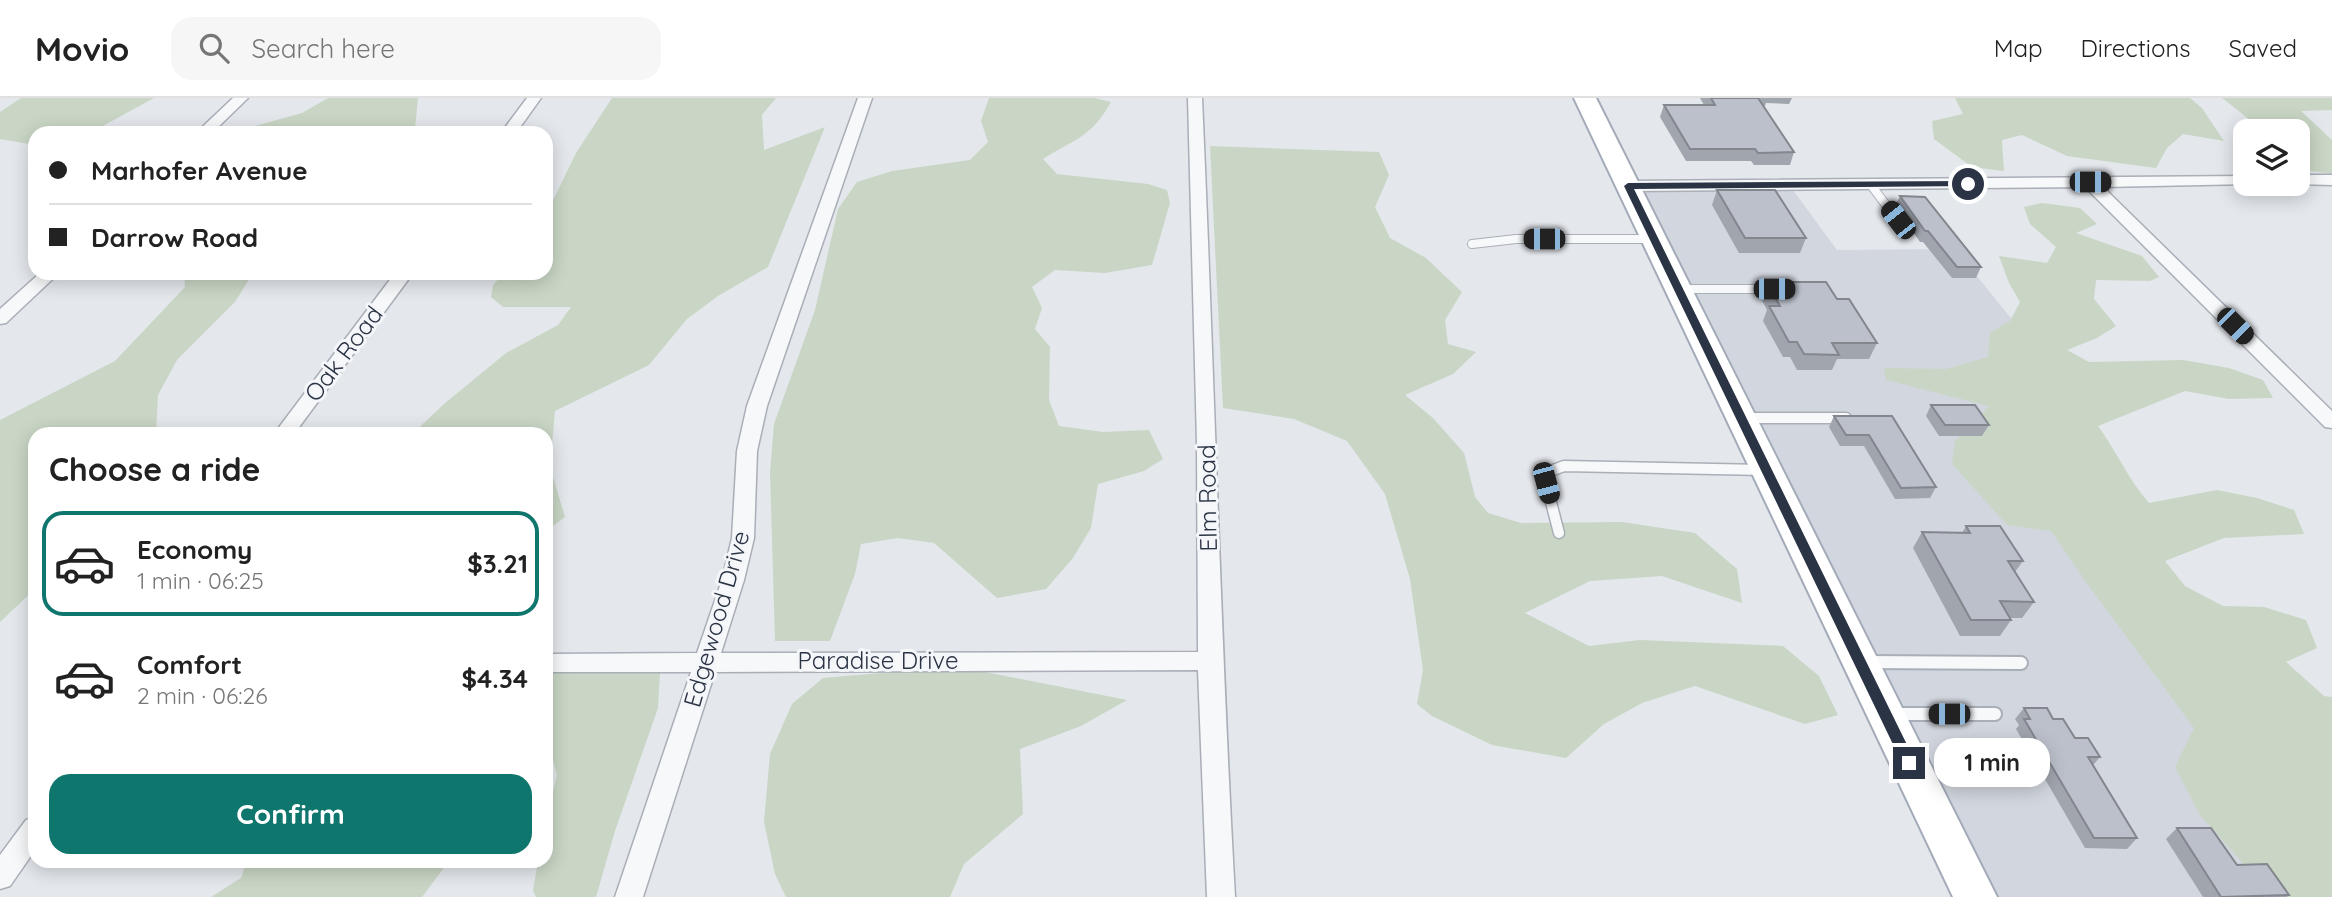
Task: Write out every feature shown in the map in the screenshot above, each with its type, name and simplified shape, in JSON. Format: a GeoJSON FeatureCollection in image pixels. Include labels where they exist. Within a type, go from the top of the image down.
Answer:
{"type":"FeatureCollection","features":[{"type":"Feature","properties":{"kind":"main road"},"geometry":{"type":"LineString","coordinates":[[1584,98],[1975,897]]}},
{"type":"Feature","properties":{"kind":"street"},"geometry":{"type":"LineString","coordinates":[[211,126],[241,98]]}},
{"type":"Feature","properties":{"kind":"street"},"geometry":{"type":"LineString","coordinates":[[513,126],[534,98]]}},
{"type":"Feature","properties":{"kind":"street","name":"Edgewood Drive"},"geometry":{"type":"LineString","coordinates":[[629,897],[708,661],[743,538],[751,428],[865,98]]}},
{"type":"Feature","properties":{"kind":"street","name":"Elm Road"},"geometry":{"type":"LineString","coordinates":[[1195,98],[1207,443],[1210,661],[1221,897]]}},
{"type":"Feature","properties":{"kind":"street"},"geometry":{"type":"LineString","coordinates":[[2310,180],[2332,180]]}},
{"type":"Feature","properties":{"kind":"street"},"geometry":{"type":"LineString","coordinates":[[1628,186],[2233,181]]}},
{"type":"Feature","properties":{"kind":"street"},"geometry":{"type":"LineString","coordinates":[[2090,182],[2332,422]]}},
{"type":"Feature","properties":{"kind":"street"},"geometry":{"type":"LineString","coordinates":[[0,319],[8,305],[41,280]]}},
{"type":"Feature","properties":{"kind":"street","name":"Oak Road"},"geometry":{"type":"LineString","coordinates":[[289,427],[399,280]]}},
{"type":"Feature","properties":{"kind":"street","name":"Paradise Drive"},"geometry":{"type":"LineString","coordinates":[[553,663],[1210,661]]}},
{"type":"Feature","properties":{"kind":"street"},"geometry":{"type":"LineString","coordinates":[[0,877],[28,838]]}},
{"type":"Feature","properties":{"kind":"lane"},"geometry":{"type":"LineString","coordinates":[[1871,185],[1898,220]]}},
{"type":"Feature","properties":{"kind":"lane"},"geometry":{"type":"LineString","coordinates":[[1472,244],[1516,239],[1654,239]]}},
{"type":"Feature","properties":{"kind":"lane"},"geometry":{"type":"LineString","coordinates":[[1678,289],[1787,289]]}},
{"type":"Feature","properties":{"kind":"lane"},"geometry":{"type":"LineString","coordinates":[[1741,418],[1854,418]]}},
{"type":"Feature","properties":{"kind":"lane"},"geometry":{"type":"LineString","coordinates":[[1559,533],[1546,483],[1548,472],[1555,468],[1766,470]]}},
{"type":"Feature","properties":{"kind":"lane"},"geometry":{"type":"LineString","coordinates":[[1859,662],[2021,663]]}},
{"type":"Feature","properties":{"kind":"lane"},"geometry":{"type":"LineString","coordinates":[[1885,714],[1995,714]]}},
{"type":"Feature","properties":{"kind":"shaded area"},"geometry":{"type":"Polygon","coordinates":[[[1620,185],[1790,186],[1837,250],[1955,249],[2065,385],[2332,897],[1975,897],[1620,185]]]}},
{"type":"Feature","properties":{"kind":"green space"},"geometry":{"type":"Polygon","coordinates":[[[21,98],[154,98],[103,126],[28,126],[28,144],[0,139],[0,112],[21,98]]]}},
{"type":"Feature","properties":{"kind":"green space"},"geometry":{"type":"Polygon","coordinates":[[[328,98],[418,98],[415,126],[255,126],[302,113],[328,98]]]}},
{"type":"Feature","properties":{"kind":"green space"},"geometry":{"type":"Polygon","coordinates":[[[612,98],[776,98],[762,115],[764,150],[825,127],[768,267],[718,296],[687,319],[649,365],[555,411],[553,433],[553,427],[419,427],[506,353],[558,325],[571,307],[503,307],[491,297],[493,285],[498,280],[553,280],[553,201],[576,153],[612,98]]]}},
{"type":"Feature","properties":{"kind":"green space"},"geometry":{"type":"Polygon","coordinates":[[[989,98],[1094,98],[1111,102],[1089,131],[1043,159],[1057,174],[1148,184],[1167,190],[1170,203],[1152,265],[1105,273],[1055,270],[1032,287],[1042,308],[1035,329],[1050,347],[1049,400],[1059,426],[1103,432],[1149,430],[1163,459],[1144,471],[1098,484],[1091,528],[1073,558],[1046,589],[997,598],[934,543],[898,538],[861,544],[855,574],[830,641],[775,641],[770,472],[774,424],[815,310],[838,209],[857,182],[892,171],[970,160],[988,142],[981,121],[989,98]]]}},
{"type":"Feature","properties":{"kind":"green space"},"geometry":{"type":"Polygon","coordinates":[[[1955,98],[2190,98],[2202,108],[2224,141],[2183,134],[2167,148],[2156,168],[2067,156],[2022,135],[2002,140],[2004,171],[1972,167],[1934,139],[1932,121],[1963,114],[1955,98]]]}},
{"type":"Feature","properties":{"kind":"green space"},"geometry":{"type":"Polygon","coordinates":[[[2222,98],[2332,98],[2332,110],[2301,111],[2310,119],[2249,119],[2222,98]]]}},
{"type":"Feature","properties":{"kind":"green space"},"geometry":{"type":"Polygon","coordinates":[[[2310,119],[2332,140],[2332,174],[2310,171],[2310,119]]]}},
{"type":"Feature","properties":{"kind":"green space"},"geometry":{"type":"Polygon","coordinates":[[[1210,146],[1379,152],[1389,175],[1375,207],[1390,238],[1426,258],[1462,292],[1445,320],[1448,344],[1476,352],[1453,374],[1405,395],[1433,418],[1464,453],[1475,497],[1488,513],[1521,523],[1622,522],[1695,533],[1737,569],[1742,603],[1662,576],[1590,581],[1525,613],[1589,646],[1640,640],[1783,646],[1819,676],[1838,715],[1805,724],[1695,686],[1642,703],[1604,724],[1566,758],[1492,745],[1432,716],[1417,704],[1423,670],[1410,579],[1385,494],[1347,441],[1294,419],[1223,408],[1210,146]]]}},
{"type":"Feature","properties":{"kind":"green space"},"geometry":{"type":"Polygon","coordinates":[[[2042,203],[2080,208],[2097,224],[2076,233],[2142,256],[2159,277],[2150,281],[2096,280],[2094,299],[2116,326],[2097,338],[2067,350],[2089,362],[2183,360],[2229,368],[2263,380],[2273,398],[2229,399],[2185,391],[2098,426],[2149,503],[2217,490],[2257,498],[2294,510],[2304,534],[2224,538],[2165,561],[2185,586],[2223,606],[2264,607],[2306,620],[2317,648],[2286,662],[2324,696],[2332,697],[2332,897],[2273,897],[2200,815],[2175,767],[2194,728],[2051,531],[2007,525],[1952,464],[1955,441],[1989,406],[1886,380],[1884,368],[1946,369],[1988,357],[1990,333],[2010,321],[2020,302],[2009,283],[1999,256],[2047,263],[2056,247],[2030,224],[2024,207],[2042,203]]]}},
{"type":"Feature","properties":{"kind":"green space"},"geometry":{"type":"Polygon","coordinates":[[[184,280],[249,280],[235,302],[177,360],[158,395],[156,427],[28,427],[28,596],[0,622],[0,420],[115,361],[185,287],[184,280]]]}},
{"type":"Feature","properties":{"kind":"green space"},"geometry":{"type":"Polygon","coordinates":[[[553,477],[565,517],[553,526],[553,477]]]}},
{"type":"Feature","properties":{"kind":"green space"},"geometry":{"type":"Polygon","coordinates":[[[904,671],[985,672],[1127,700],[1081,726],[1020,749],[1023,814],[964,864],[950,897],[786,897],[775,874],[764,822],[770,754],[792,704],[823,678],[904,671]]]}},
{"type":"Feature","properties":{"kind":"green space"},"geometry":{"type":"Polygon","coordinates":[[[553,672],[660,672],[658,708],[615,831],[596,897],[536,897],[533,891],[537,868],[553,868],[553,791],[557,775],[553,760],[553,672]]]}},
{"type":"Feature","properties":{"kind":"green space"},"geometry":{"type":"Polygon","coordinates":[[[245,868],[444,868],[422,897],[211,897],[241,878],[245,868]]]}},
{"type":"Feature","properties":{"kind":"building"},"geometry":{"type":"Polygon","coordinates":[[[1711,98],[1758,98],[1794,152],[1690,149],[1664,105],[1715,105],[1711,98]]]}},
{"type":"Feature","properties":{"kind":"building"},"geometry":{"type":"Polygon","coordinates":[[[1717,190],[1775,190],[1806,238],[1745,238],[1717,190]]]}},
{"type":"Feature","properties":{"kind":"building"},"geometry":{"type":"Polygon","coordinates":[[[1900,196],[1925,197],[1981,267],[1957,267],[1928,231],[1925,231],[1900,196]]]}},
{"type":"Feature","properties":{"kind":"building"},"geometry":{"type":"Polygon","coordinates":[[[1766,282],[1826,282],[1837,299],[1849,299],[1877,343],[1832,343],[1839,355],[1804,354],[1797,342],[1789,342],[1769,306],[1780,306],[1766,282]]]}},
{"type":"Feature","properties":{"kind":"building"},"geometry":{"type":"Polygon","coordinates":[[[1931,405],[1975,405],[1989,425],[1945,425],[1931,405]]]}},
{"type":"Feature","properties":{"kind":"building"},"geometry":{"type":"Polygon","coordinates":[[[1834,416],[1892,416],[1936,487],[1901,488],[1869,435],[1846,435],[1834,416]]]}},
{"type":"Feature","properties":{"kind":"building"},"geometry":{"type":"Polygon","coordinates":[[[1966,526],[2000,526],[2023,561],[2008,561],[2034,602],[2000,601],[2011,620],[1971,620],[1922,532],[1970,533],[1966,526]]]}},
{"type":"Feature","properties":{"kind":"building"},"geometry":{"type":"Polygon","coordinates":[[[2024,708],[2047,708],[2053,719],[2063,719],[2075,738],[2088,738],[2100,757],[2088,757],[2137,838],[2094,838],[2024,719],[2030,719],[2024,708]]]}},
{"type":"Feature","properties":{"kind":"building"},"geometry":{"type":"Polygon","coordinates":[[[2177,828],[2211,828],[2237,865],[2267,864],[2289,895],[2221,897],[2177,828]]]}},
{"type":"Feature","properties":{"kind":"route"},"geometry":{"type":"LineString","coordinates":[[1909,763],[1628,186],[1968,184]]}}]}
